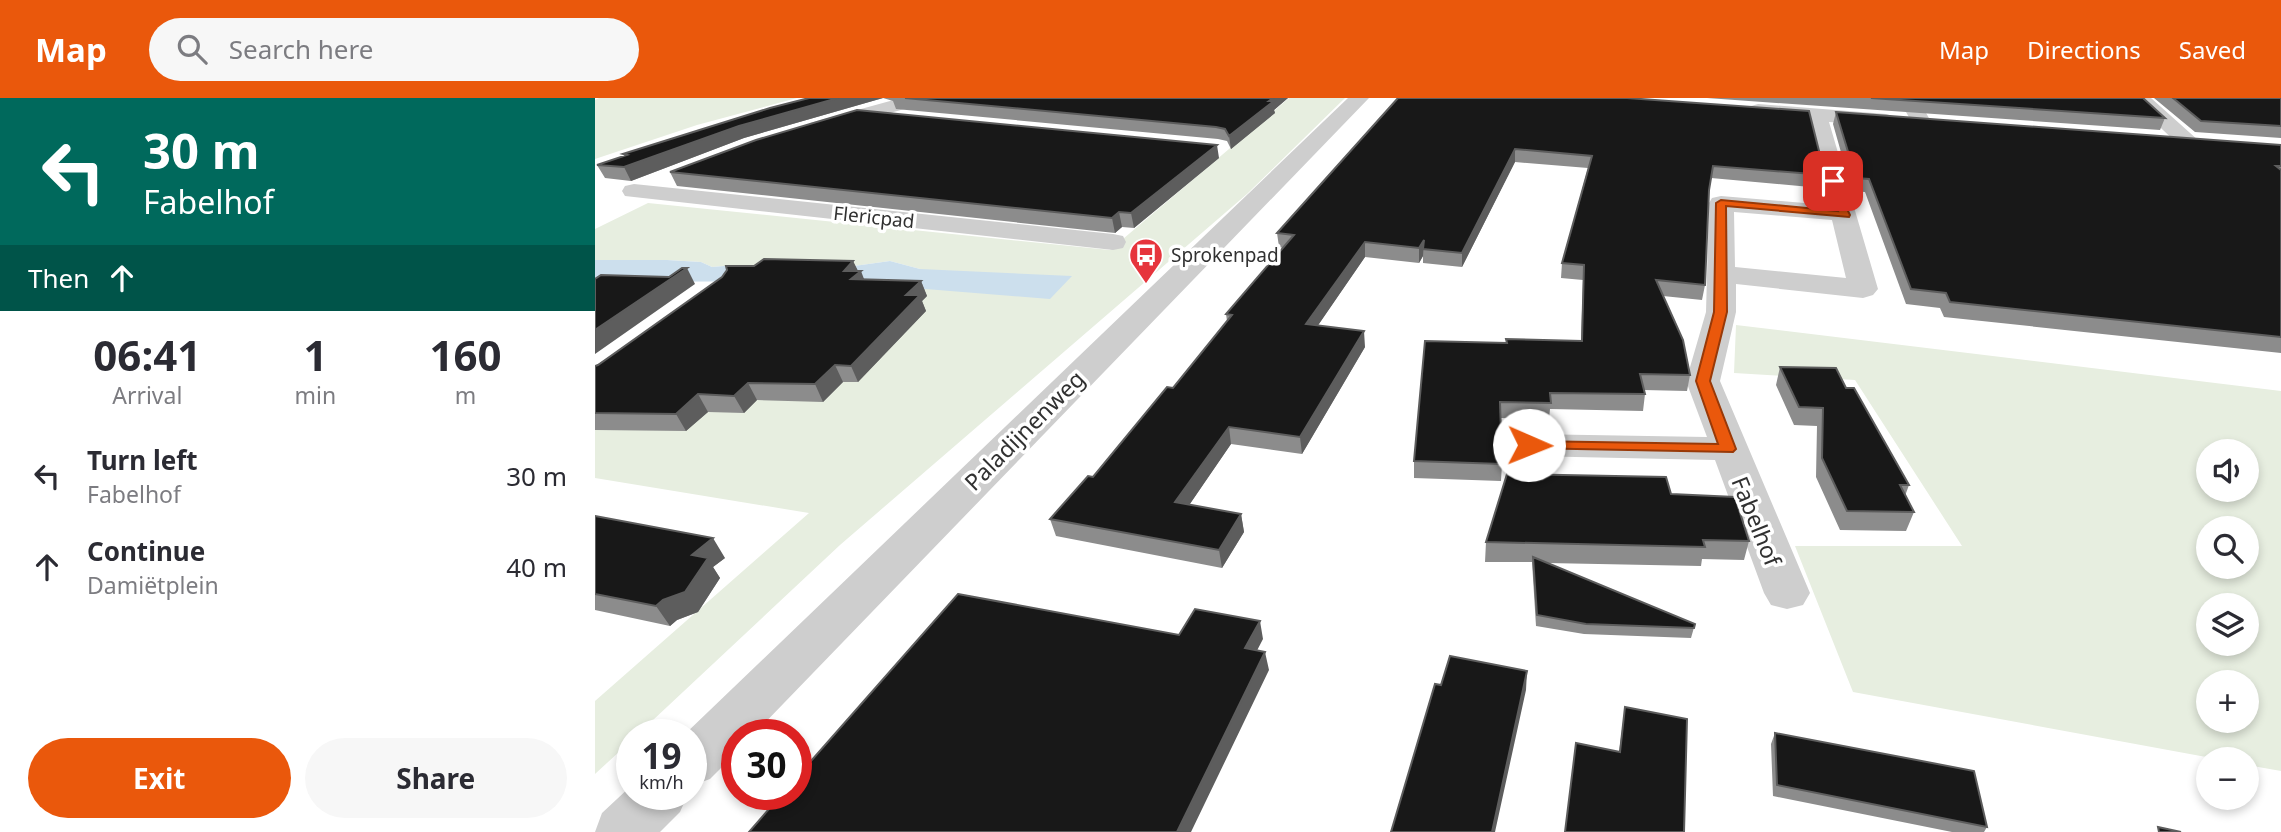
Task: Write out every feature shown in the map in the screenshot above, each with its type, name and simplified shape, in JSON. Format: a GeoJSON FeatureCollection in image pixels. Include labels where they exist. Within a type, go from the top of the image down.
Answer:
{"type":"FeatureCollection","features":[{"type":"Feature","properties":{"kind":"street"},"geometry":{"type":"LineString","coordinates":[[791,135],[923,98]]}},
{"type":"Feature","properties":{"kind":"street","name":"Paladijnenweg"},"geometry":{"type":"LineString","coordinates":[[707,747],[1359,98]]}},
{"type":"Feature","properties":{"kind":"street"},"geometry":{"type":"LineString","coordinates":[[1907,98],[1921,122]]}},
{"type":"Feature","properties":{"kind":"street"},"geometry":{"type":"LineString","coordinates":[[2139,98],[2187,141]]}},
{"type":"Feature","properties":{"kind":"street"},"geometry":{"type":"LineString","coordinates":[[1734,109],[1947,124]]}},
{"type":"Feature","properties":{"kind":"street"},"geometry":{"type":"LineString","coordinates":[[859,114],[925,121]]}},
{"type":"Feature","properties":{"kind":"street"},"geometry":{"type":"LineString","coordinates":[[1721,274],[1863,289],[1817,115]]}},
{"type":"Feature","properties":{"kind":"street"},"geometry":{"type":"LineString","coordinates":[[2161,139],[2212,143]]}},
{"type":"Feature","properties":{"kind":"street","name":"Flericpad"},"geometry":{"type":"LineString","coordinates":[[679,173],[634,191],[1113,242]]}},
{"type":"Feature","properties":{"kind":"street","name":"Fabelhof"},"geometry":{"type":"LineString","coordinates":[[1787,593],[1703,381],[1721,312],[1721,203],[1842,209]]}},
{"type":"Feature","properties":{"kind":"street","name":"Fabelhof"},"geometry":{"type":"LineString","coordinates":[[1529,445],[1728,449]]}},
{"type":"Feature","properties":{"kind":"street"},"geometry":{"type":"LineString","coordinates":[[622,832],[644,810]]}},
{"type":"Feature","properties":{"kind":"shaded area"},"geometry":{"type":"Polygon","coordinates":[[[797,98],[697,125],[595,159],[595,100],[797,98]]]}},
{"type":"Feature","properties":{"kind":"shaded area"},"geometry":{"type":"Polygon","coordinates":[[[1289,98],[1345,98],[1247,194],[840,545],[654,719],[616,719],[616,755],[595,774],[595,701],[809,513],[595,478],[595,383],[920,269],[890,261],[854,266],[712,267],[701,262],[595,260],[595,229],[648,203],[1110,250],[1289,98]]]}},
{"type":"Feature","properties":{"kind":"shaded area"},"geometry":{"type":"Polygon","coordinates":[[[1736,325],[2281,391],[2281,771],[2259,767],[2259,747],[2196,747],[2196,755],[1853,692],[1795,546],[1962,546],[1855,380],[1734,373],[1736,325]]]}},
{"type":"Feature","properties":{"kind":"water"},"geometry":{"type":"Polygon","coordinates":[[[595,260],[701,262],[712,267],[854,266],[890,261],[920,269],[1072,276],[1050,299],[827,281],[604,282],[595,288],[595,260]]]}},
{"type":"Feature","properties":{"kind":"building"},"geometry":{"type":"Polygon","coordinates":[[[809,98],[838,98],[739,126],[624,167],[597,165],[627,155],[623,154],[809,98]]]}},
{"type":"Feature","properties":{"kind":"building"},"geometry":{"type":"Polygon","coordinates":[[[905,98],[1273,98],[1269,101],[1274,101],[1229,136],[1225,129],[1216,127],[905,98]]]}},
{"type":"Feature","properties":{"kind":"building"},"geometry":{"type":"Polygon","coordinates":[[[1398,98],[1627,98],[1809,111],[1825,175],[1713,166],[1709,190],[1705,285],[1656,280],[1683,340],[1690,375],[1640,374],[1645,394],[1550,393],[1551,403],[1500,402],[1502,464],[1414,461],[1425,341],[1582,341],[1584,265],[1562,263],[1592,156],[1515,149],[1462,253],[1423,249],[1424,240],[1419,248],[1365,242],[1306,324],[1364,331],[1300,437],[1229,427],[1175,502],[1241,514],[1219,550],[1050,519],[1088,476],[1093,477],[1167,387],[1173,388],[1232,315],[1226,314],[1294,235],[1277,233],[1398,98]]]}},
{"type":"Feature","properties":{"kind":"building"},"geometry":{"type":"Polygon","coordinates":[[[1871,98],[2143,98],[2165,118],[1871,98]]]}},
{"type":"Feature","properties":{"kind":"building"},"geometry":{"type":"Polygon","coordinates":[[[2173,98],[2281,98],[2281,126],[2201,121],[2173,98]]]}},
{"type":"Feature","properties":{"kind":"building"},"geometry":{"type":"Polygon","coordinates":[[[857,110],[1217,145],[1131,213],[1119,212],[1112,218],[670,172],[756,140],[857,110]]]}},
{"type":"Feature","properties":{"kind":"building"},"geometry":{"type":"Polygon","coordinates":[[[1836,112],[2281,145],[2281,166],[2276,166],[2281,170],[2281,337],[1950,302],[1946,293],[1911,289],[1869,179],[1856,178],[1836,112]]]}},
{"type":"Feature","properties":{"kind":"building"},"geometry":{"type":"Polygon","coordinates":[[[764,259],[853,261],[844,271],[861,271],[851,279],[921,281],[906,295],[920,295],[851,366],[835,365],[815,384],[748,383],[734,396],[698,394],[676,414],[595,413],[595,366],[722,277],[727,270],[726,266],[754,266],[764,259]]]}},
{"type":"Feature","properties":{"kind":"building"},"geometry":{"type":"Polygon","coordinates":[[[682,268],[687,268],[595,330],[595,279],[601,275],[669,277],[682,268]]]}},
{"type":"Feature","properties":{"kind":"building"},"geometry":{"type":"Polygon","coordinates":[[[1780,367],[1836,368],[1846,388],[1854,388],[1909,485],[1900,485],[1914,512],[1847,511],[1822,458],[1823,408],[1799,407],[1780,367]]]}},
{"type":"Feature","properties":{"kind":"building"},"geometry":{"type":"Polygon","coordinates":[[[1507,474],[1666,477],[1671,494],[1735,497],[1749,541],[1703,540],[1705,547],[1486,542],[1507,474]]]}},
{"type":"Feature","properties":{"kind":"building"},"geometry":{"type":"Polygon","coordinates":[[[595,516],[713,538],[692,555],[708,558],[685,592],[663,600],[656,606],[595,594],[595,516]]]}},
{"type":"Feature","properties":{"kind":"building"},"geometry":{"type":"Polygon","coordinates":[[[1533,557],[1695,624],[1694,628],[1586,624],[1537,615],[1533,557]]]}},
{"type":"Feature","properties":{"kind":"building"},"geometry":{"type":"Polygon","coordinates":[[[958,594],[1179,635],[1195,609],[1260,621],[1245,648],[1265,652],[1177,832],[749,832],[768,810],[812,810],[812,760],[958,594]]]}},
{"type":"Feature","properties":{"kind":"building"},"geometry":{"type":"Polygon","coordinates":[[[1450,656],[1527,671],[1492,832],[1391,832],[1435,684],[1441,685],[1450,656]]]}},
{"type":"Feature","properties":{"kind":"building"},"geometry":{"type":"Polygon","coordinates":[[[1625,707],[1687,719],[1684,832],[1565,832],[1576,743],[1620,752],[1625,707]]]}},
{"type":"Feature","properties":{"kind":"building"},"geometry":{"type":"Polygon","coordinates":[[[1775,733],[1974,771],[1987,827],[1777,785],[1775,733]]]}},
{"type":"Feature","properties":{"kind":"building"},"geometry":{"type":"Polygon","coordinates":[[[2158,827],[2181,832],[2159,832],[2158,827]]]}},
{"type":"Feature","properties":{"kind":"place","name":"Sprokenpad"},"geometry":{"type":"Point","coordinates":[1146,285]}},
{"type":"Feature","properties":{"kind":"route"},"geometry":{"type":"LineString","coordinates":[[1529,445],[1728,449],[1703,381],[1721,312],[1721,203],[1845,215],[1833,181]]}}]}
